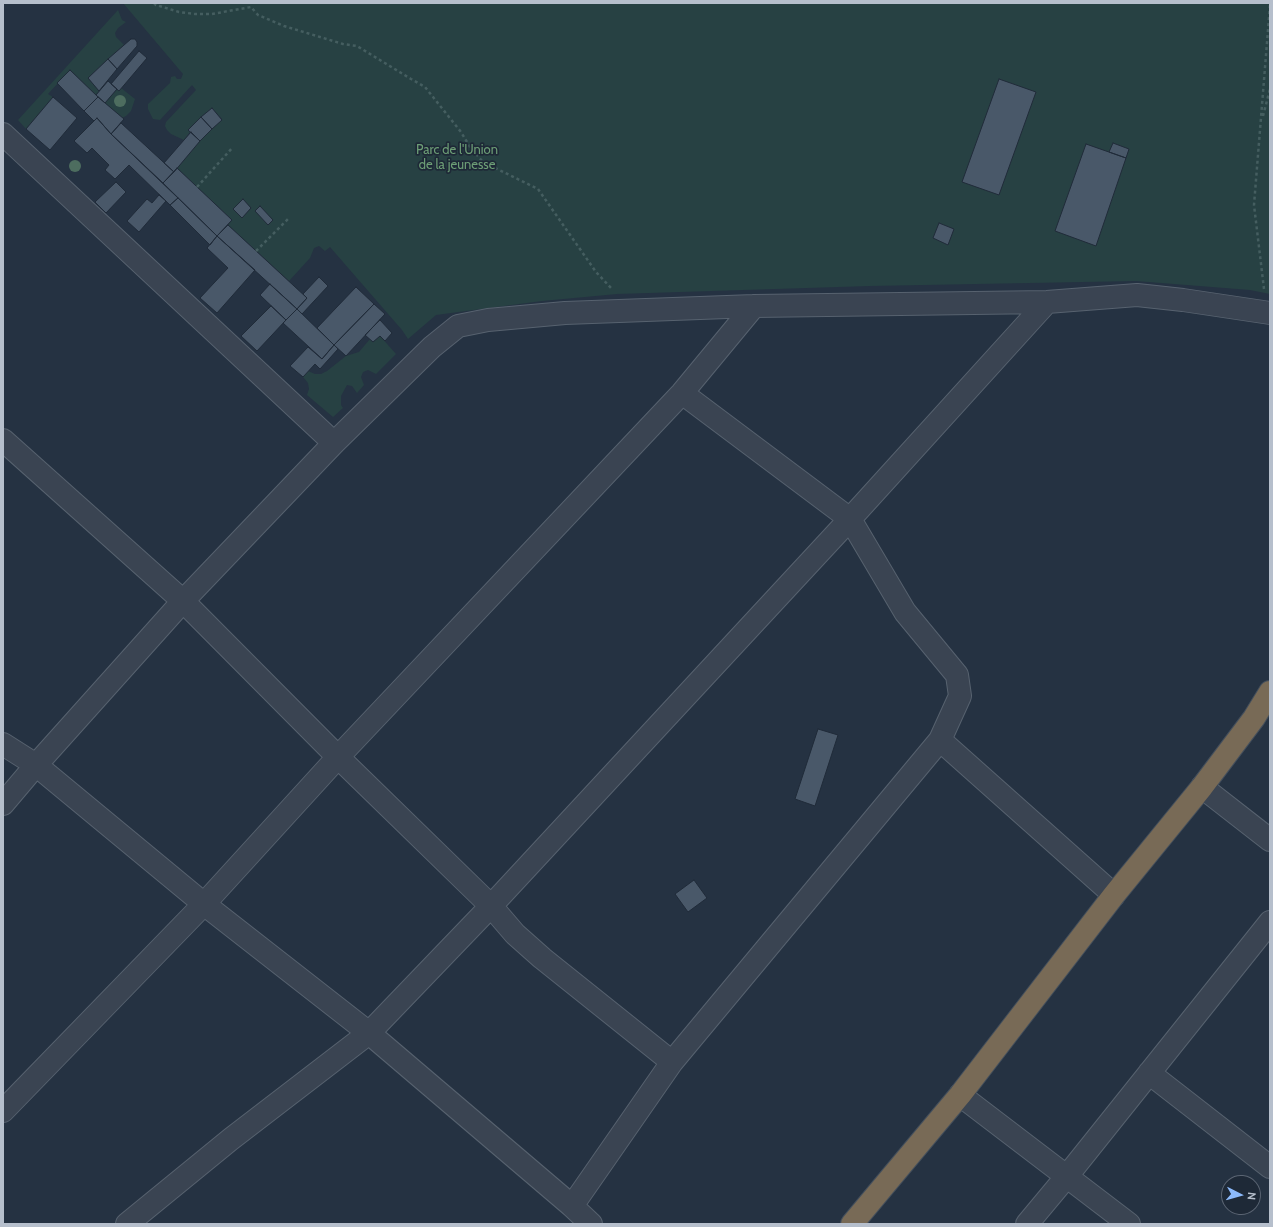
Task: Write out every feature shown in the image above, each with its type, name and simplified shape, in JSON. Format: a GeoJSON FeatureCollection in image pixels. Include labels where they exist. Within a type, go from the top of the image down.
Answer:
{"type":"FeatureCollection","features":[{"type":"Feature","properties":{"kind":"highway"},"geometry":{"type":"LineString","coordinates":[[852,1224],[960,1095],[1114,895],[1202,786],[1254,718],[1270,692]]}},
{"type":"Feature","properties":{"kind":"street"},"geometry":{"type":"LineString","coordinates":[[3,134],[334,443]]}},
{"type":"Feature","properties":{"kind":"street"},"geometry":{"type":"LineString","coordinates":[[3,804],[183,601],[334,443],[432,347],[458,326],[488,320],[565,313],[754,306],[1047,302],[1137,295],[1183,300],[1268,313]]}},
{"type":"Feature","properties":{"kind":"street"},"geometry":{"type":"LineString","coordinates":[[127,1224],[231,1139],[369,1033],[491,906],[850,519],[1047,302]]}},
{"type":"Feature","properties":{"kind":"street"},"geometry":{"type":"LineString","coordinates":[[3,1111],[204,904],[338,757],[682,393],[754,306]]}},
{"type":"Feature","properties":{"kind":"street"},"geometry":{"type":"LineString","coordinates":[[572,1206],[672,1062],[940,740],[960,696],[957,675],[905,612],[850,519],[682,393]]}},
{"type":"Feature","properties":{"kind":"street"},"geometry":{"type":"LineString","coordinates":[[3,440],[183,601],[338,757],[491,906],[515,934],[542,958],[672,1062]]}},
{"type":"Feature","properties":{"kind":"street"},"geometry":{"type":"LineString","coordinates":[[940,740],[1114,895]]}},
{"type":"Feature","properties":{"kind":"street"},"geometry":{"type":"LineString","coordinates":[[3,744],[36,765],[204,904],[369,1033],[572,1206],[590,1224]]}},
{"type":"Feature","properties":{"kind":"street"},"geometry":{"type":"LineString","coordinates":[[1202,786],[1270,840]]}},
{"type":"Feature","properties":{"kind":"street"},"geometry":{"type":"LineString","coordinates":[[1027,1224],[1270,922]]}},
{"type":"Feature","properties":{"kind":"street"},"geometry":{"type":"LineString","coordinates":[[1149,1073],[1270,1167]]}},
{"type":"Feature","properties":{"kind":"street"},"geometry":{"type":"LineString","coordinates":[[960,1095],[1129,1224]]}},
{"type":"Feature","properties":{"kind":"path"},"geometry":{"type":"LineString","coordinates":[[154,3],[156,5],[179,12],[195,14],[212,14],[251,7],[258,15],[284,26],[343,44],[357,46],[425,87],[483,162],[538,189],[596,272],[632,311]]}},
{"type":"Feature","properties":{"kind":"path"},"geometry":{"type":"LineString","coordinates":[[1268,313],[1254,205],[1262,123],[1270,5]]}},
{"type":"Feature","properties":{"kind":"path"},"geometry":{"type":"LineString","coordinates":[[1262,123],[1270,89]]}},
{"type":"Feature","properties":{"kind":"path"},"geometry":{"type":"LineString","coordinates":[[197,187],[233,147]]}},
{"type":"Feature","properties":{"kind":"path"},"geometry":{"type":"LineString","coordinates":[[256,251],[288,219]]}},
{"type":"Feature","properties":{"kind":"green space","name":"Parc de l'Union de la jeunesse"},"geometry":{"type":"Polygon","coordinates":[[[123,3],[1270,3],[1270,294],[1250,290],[1136,281],[870,286],[617,294],[542,301],[436,315],[408,339],[402,330],[330,247],[325,251],[319,246],[314,248],[310,258],[289,281],[228,225],[232,220],[177,168],[200,141],[222,119],[212,108],[201,117],[184,140],[171,134],[167,130],[165,126],[166,122],[196,90],[192,85],[160,120],[153,119],[148,109],[148,104],[170,83],[171,77],[175,76],[177,79],[181,79],[183,74],[123,3]],[[243,199],[233,209],[242,218],[251,208],[243,199]]]}},
{"type":"Feature","properties":{"kind":"green space"},"geometry":{"type":"Polygon","coordinates":[[[118,10],[122,20],[126,22],[118,28],[115,33],[116,37],[124,45],[88,78],[99,91],[96,95],[70,70],[48,94],[53,97],[26,129],[18,120],[118,10]]]}},
{"type":"Feature","properties":{"kind":"green space"},"geometry":{"type":"Polygon","coordinates":[[[121,88],[135,99],[131,111],[122,118],[105,103],[117,89],[121,88]]]}},
{"type":"Feature","properties":{"kind":"green space"},"geometry":{"type":"Polygon","coordinates":[[[380,336],[396,354],[376,374],[368,370],[363,372],[361,377],[364,385],[357,393],[352,386],[347,385],[341,396],[341,405],[343,408],[333,417],[307,395],[309,389],[308,383],[303,377],[308,371],[315,374],[321,374],[346,356],[359,352],[370,339],[373,342],[380,336]]]}},
{"type":"Feature","properties":{"kind":"building"},"geometry":{"type":"Polygon","coordinates":[[[131,39],[135,39],[137,46],[117,69],[108,59],[131,39]]]}},
{"type":"Feature","properties":{"kind":"building"},"geometry":{"type":"Polygon","coordinates":[[[139,51],[147,58],[119,91],[111,84],[139,51]]]}},
{"type":"Feature","properties":{"kind":"building"},"geometry":{"type":"Polygon","coordinates":[[[108,59],[117,69],[99,91],[88,78],[108,59]]]}},
{"type":"Feature","properties":{"kind":"building"},"geometry":{"type":"Polygon","coordinates":[[[70,70],[98,97],[84,111],[57,83],[70,70]]]}},
{"type":"Feature","properties":{"kind":"building"},"geometry":{"type":"Polygon","coordinates":[[[999,79],[1036,92],[999,195],[962,182],[999,79]]]}},
{"type":"Feature","properties":{"kind":"building"},"geometry":{"type":"Polygon","coordinates":[[[108,81],[117,89],[105,103],[96,95],[108,81]]]}},
{"type":"Feature","properties":{"kind":"building"},"geometry":{"type":"Polygon","coordinates":[[[53,97],[77,118],[50,150],[26,129],[53,97]]]}},
{"type":"Feature","properties":{"kind":"building"},"geometry":{"type":"Polygon","coordinates":[[[98,97],[124,119],[111,134],[97,118],[94,121],[84,111],[98,97]]]}},
{"type":"Feature","properties":{"kind":"building"},"geometry":{"type":"Polygon","coordinates":[[[212,108],[222,120],[212,129],[201,117],[212,108]]]}},
{"type":"Feature","properties":{"kind":"building"},"geometry":{"type":"Polygon","coordinates":[[[201,117],[212,129],[200,141],[188,130],[201,117]]]}},
{"type":"Feature","properties":{"kind":"building"},"geometry":{"type":"Polygon","coordinates":[[[97,118],[111,134],[178,198],[170,205],[129,165],[115,179],[105,170],[109,165],[92,148],[87,153],[74,141],[97,118]]]}},
{"type":"Feature","properties":{"kind":"building"},"geometry":{"type":"Polygon","coordinates":[[[121,123],[174,172],[163,183],[111,134],[121,123]]]}},
{"type":"Feature","properties":{"kind":"building"},"geometry":{"type":"Polygon","coordinates":[[[191,132],[200,141],[174,172],[164,163],[191,132]]]}},
{"type":"Feature","properties":{"kind":"building"},"geometry":{"type":"Polygon","coordinates":[[[1113,143],[1129,149],[1126,158],[1109,152],[1113,143]]]}},
{"type":"Feature","properties":{"kind":"building"},"geometry":{"type":"Polygon","coordinates":[[[1086,144],[1126,158],[1096,246],[1055,231],[1086,144]]]}},
{"type":"Feature","properties":{"kind":"building"},"geometry":{"type":"Polygon","coordinates":[[[177,168],[232,220],[217,236],[163,183],[177,168]]]}},
{"type":"Feature","properties":{"kind":"building"},"geometry":{"type":"Polygon","coordinates":[[[116,182],[126,192],[106,213],[95,202],[116,182]]]}},
{"type":"Feature","properties":{"kind":"building"},"geometry":{"type":"Polygon","coordinates":[[[159,195],[166,201],[139,232],[127,221],[147,199],[152,203],[159,195]]]}},
{"type":"Feature","properties":{"kind":"building"},"geometry":{"type":"Polygon","coordinates":[[[178,198],[217,236],[210,245],[170,205],[178,198]]]}},
{"type":"Feature","properties":{"kind":"building"},"geometry":{"type":"Polygon","coordinates":[[[243,199],[251,208],[242,218],[233,209],[243,199]]]}},
{"type":"Feature","properties":{"kind":"building"},"geometry":{"type":"Polygon","coordinates":[[[260,206],[273,220],[268,225],[255,211],[260,206]]]}},
{"type":"Feature","properties":{"kind":"building"},"geometry":{"type":"Polygon","coordinates":[[[939,223],[954,229],[948,245],[933,238],[939,223]]]}},
{"type":"Feature","properties":{"kind":"building"},"geometry":{"type":"Polygon","coordinates":[[[228,225],[307,298],[297,309],[217,236],[228,225]]]}},
{"type":"Feature","properties":{"kind":"building"},"geometry":{"type":"Polygon","coordinates":[[[217,236],[255,270],[217,313],[200,298],[228,268],[207,248],[217,236]]]}},
{"type":"Feature","properties":{"kind":"building"},"geometry":{"type":"Polygon","coordinates":[[[319,277],[328,286],[302,314],[297,309],[307,298],[303,294],[319,277]]]}},
{"type":"Feature","properties":{"kind":"building"},"geometry":{"type":"Polygon","coordinates":[[[270,284],[297,309],[286,320],[260,295],[270,284]]]}},
{"type":"Feature","properties":{"kind":"building"},"geometry":{"type":"Polygon","coordinates":[[[356,287],[374,304],[334,345],[317,328],[356,287]]]}},
{"type":"Feature","properties":{"kind":"building"},"geometry":{"type":"Polygon","coordinates":[[[374,304],[385,314],[346,356],[334,345],[374,304]]]}},
{"type":"Feature","properties":{"kind":"building"},"geometry":{"type":"Polygon","coordinates":[[[271,306],[286,320],[257,351],[241,336],[271,306]]]}},
{"type":"Feature","properties":{"kind":"building"},"geometry":{"type":"Polygon","coordinates":[[[297,309],[334,345],[322,359],[283,323],[297,309]]]}},
{"type":"Feature","properties":{"kind":"building"},"geometry":{"type":"Polygon","coordinates":[[[380,320],[392,333],[385,341],[380,336],[373,342],[365,335],[380,320]]]}},
{"type":"Feature","properties":{"kind":"building"},"geometry":{"type":"Polygon","coordinates":[[[334,345],[338,349],[320,369],[315,364],[303,377],[290,366],[308,347],[322,359],[334,345]]]}},
{"type":"Feature","properties":{"kind":"building"},"geometry":{"type":"Polygon","coordinates":[[[818,729],[838,735],[815,806],[795,799],[818,729]]]}},
{"type":"Feature","properties":{"kind":"building"},"geometry":{"type":"Polygon","coordinates":[[[694,880],[707,898],[688,912],[675,894],[694,880]]]}}]}
